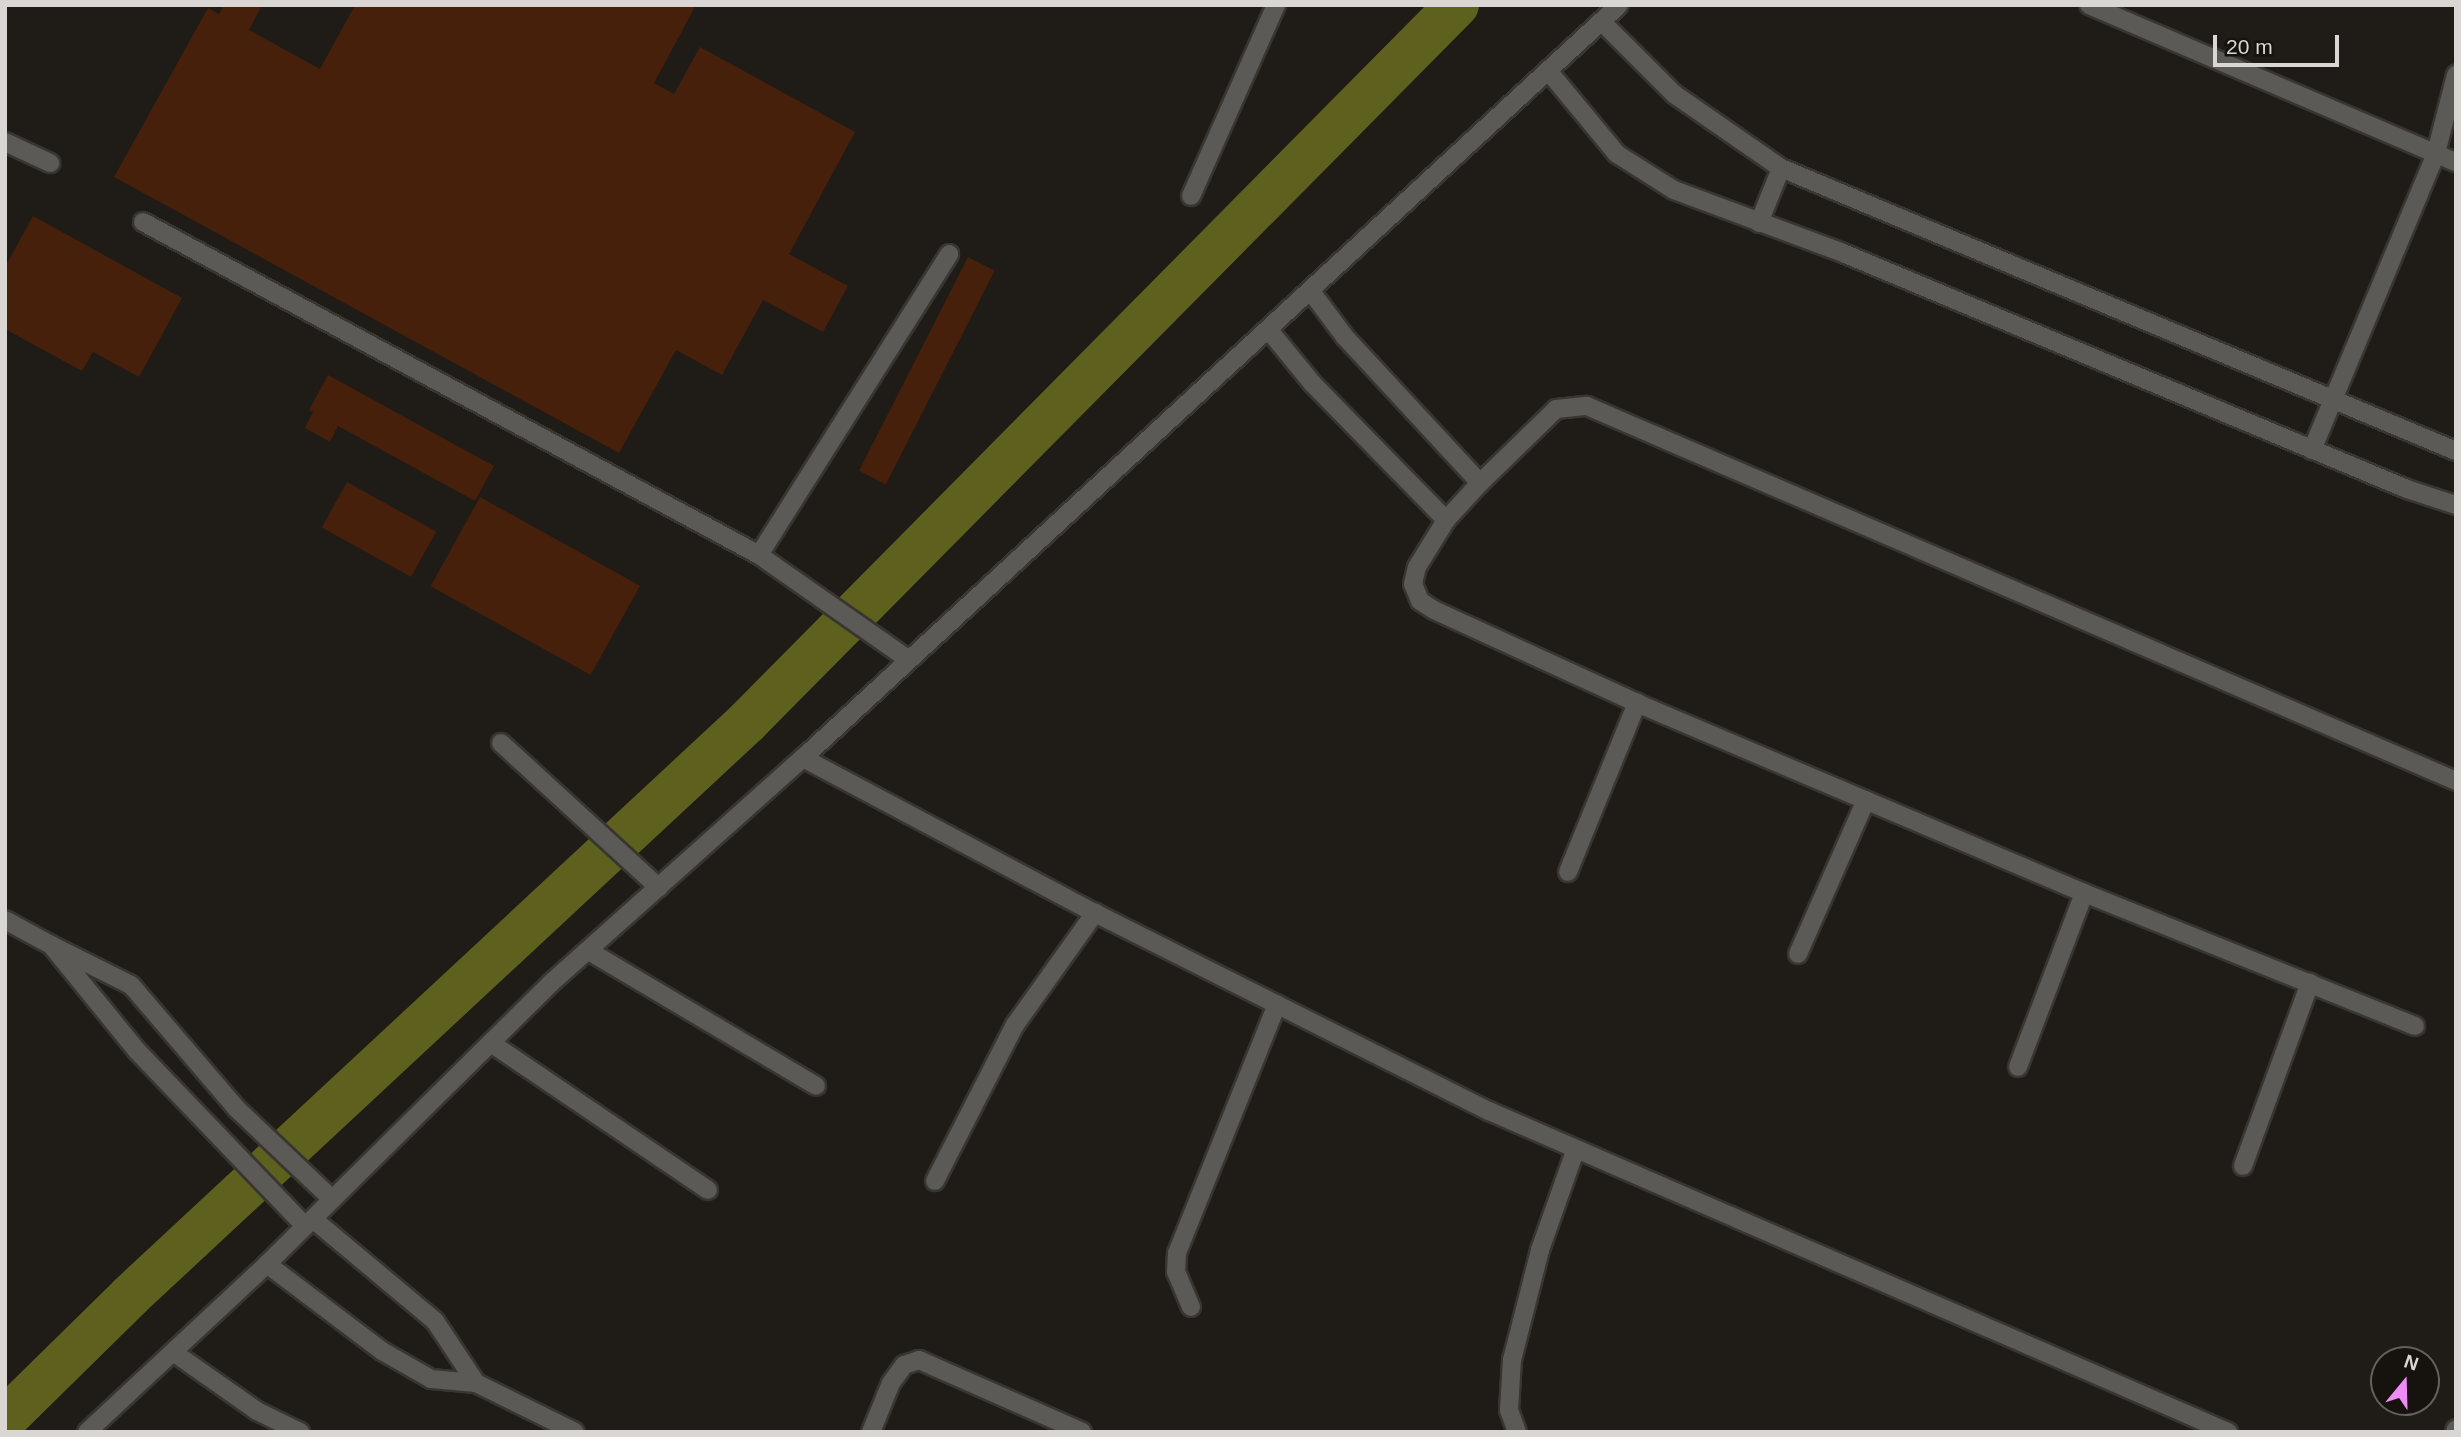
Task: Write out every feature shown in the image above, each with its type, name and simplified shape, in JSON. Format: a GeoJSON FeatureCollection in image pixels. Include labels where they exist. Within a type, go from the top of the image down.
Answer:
{"type":"FeatureCollection","features":[{"type":"Feature","properties":{"kind":"street"},"geometry":{"type":"LineString","coordinates":[[1191,196],[1276,5]]}},
{"type":"Feature","properties":{"kind":"street"},"geometry":{"type":"LineString","coordinates":[[87,1432],[267,1264],[491,1043],[589,951],[1549,73],[1619,5]]}},
{"type":"Feature","properties":{"kind":"street"},"geometry":{"type":"LineString","coordinates":[[2089,5],[2456,162]]}},
{"type":"Feature","properties":{"kind":"street"},"geometry":{"type":"LineString","coordinates":[[1602,22],[1674,94],[1740,144],[1781,168],[2456,451]]}},
{"type":"Feature","properties":{"kind":"street"},"geometry":{"type":"LineString","coordinates":[[1549,73],[1617,154],[1674,190],[1843,253],[2312,450],[2456,505]]}},
{"type":"Feature","properties":{"kind":"street"},"geometry":{"type":"LineString","coordinates":[[2312,450],[2436,153],[2456,75]]}},
{"type":"Feature","properties":{"kind":"street"},"geometry":{"type":"LineString","coordinates":[[5,142],[50,163]]}},
{"type":"Feature","properties":{"kind":"street"},"geometry":{"type":"LineString","coordinates":[[1759,223],[1781,168]]}},
{"type":"Feature","properties":{"kind":"street"},"geometry":{"type":"LineString","coordinates":[[143,222],[786,570],[876,639],[909,660]]}},
{"type":"Feature","properties":{"kind":"street"},"geometry":{"type":"LineString","coordinates":[[759,555],[949,254]]}},
{"type":"Feature","properties":{"kind":"street"},"geometry":{"type":"LineString","coordinates":[[1310,290],[1345,337],[1480,483]]}},
{"type":"Feature","properties":{"kind":"street"},"geometry":{"type":"LineString","coordinates":[[1268,328],[1312,383],[1446,520]]}},
{"type":"Feature","properties":{"kind":"street"},"geometry":{"type":"LineString","coordinates":[[2414,1026],[2084,893],[1637,703],[1420,601],[1413,584],[1417,567],[1446,520],[1480,483],[1556,410],[1587,406],[2456,782]]}},
{"type":"Feature","properties":{"kind":"street"},"geometry":{"type":"LineString","coordinates":[[1568,872],[1637,703]]}},
{"type":"Feature","properties":{"kind":"street"},"geometry":{"type":"LineString","coordinates":[[501,743],[597,827],[659,888]]}},
{"type":"Feature","properties":{"kind":"street"},"geometry":{"type":"LineString","coordinates":[[803,758],[1095,913],[1575,1151],[2228,1432]]}},
{"type":"Feature","properties":{"kind":"street"},"geometry":{"type":"LineString","coordinates":[[1798,954],[1866,800]]}},
{"type":"Feature","properties":{"kind":"street"},"geometry":{"type":"LineString","coordinates":[[2018,1067],[2084,893]]}},
{"type":"Feature","properties":{"kind":"street"},"geometry":{"type":"LineString","coordinates":[[935,1181],[1015,1025],[1095,913]]}},
{"type":"Feature","properties":{"kind":"street"},"geometry":{"type":"LineString","coordinates":[[5,920],[131,985],[237,1109],[332,1199]]}},
{"type":"Feature","properties":{"kind":"street"},"geometry":{"type":"LineString","coordinates":[[51,945],[130,1042],[208,1127],[279,1198],[435,1321],[476,1383]]}},
{"type":"Feature","properties":{"kind":"street"},"geometry":{"type":"LineString","coordinates":[[589,951],[816,1086]]}},
{"type":"Feature","properties":{"kind":"street"},"geometry":{"type":"LineString","coordinates":[[2243,1166],[2310,982]]}},
{"type":"Feature","properties":{"kind":"street"},"geometry":{"type":"LineString","coordinates":[[1191,1307],[1177,1272],[1177,1254],[1278,1004]]}},
{"type":"Feature","properties":{"kind":"street"},"geometry":{"type":"LineString","coordinates":[[491,1043],[708,1190]]}},
{"type":"Feature","properties":{"kind":"street"},"geometry":{"type":"LineString","coordinates":[[1517,1432],[1509,1410],[1512,1360],[1540,1250],[1575,1151]]}},
{"type":"Feature","properties":{"kind":"street"},"geometry":{"type":"LineString","coordinates":[[267,1264],[382,1351],[432,1379],[476,1383],[575,1432]]}},
{"type":"Feature","properties":{"kind":"street"},"geometry":{"type":"LineString","coordinates":[[173,1352],[257,1411],[300,1432]]}},
{"type":"Feature","properties":{"kind":"street"},"geometry":{"type":"LineString","coordinates":[[871,1432],[891,1383],[904,1365],[919,1360],[1082,1432]]}},
{"type":"Feature","properties":{"kind":"building"},"geometry":{"type":"Polygon","coordinates":[[[224,5],[262,5],[249,30],[320,69],[355,5],[696,5],[654,83],[674,94],[700,47],[855,132],[789,254],[848,286],[823,332],[763,300],[722,375],[676,350],[619,453],[114,177],[208,8],[219,14],[224,5]]]}},
{"type":"Feature","properties":{"kind":"building"},"geometry":{"type":"Polygon","coordinates":[[[33,216],[182,298],[139,377],[93,352],[82,371],[5,329],[5,267],[33,216]]]}},
{"type":"Feature","properties":{"kind":"building"},"geometry":{"type":"Polygon","coordinates":[[[968,257],[995,271],[886,484],[859,471],[968,257]]]}},
{"type":"Feature","properties":{"kind":"building"},"geometry":{"type":"Polygon","coordinates":[[[328,375],[494,466],[475,501],[338,426],[330,442],[305,428],[313,412],[309,410],[328,375]]]}},
{"type":"Feature","properties":{"kind":"building"},"geometry":{"type":"Polygon","coordinates":[[[347,482],[436,531],[411,577],[322,527],[347,482]]]}},
{"type":"Feature","properties":{"kind":"building"},"geometry":{"type":"Polygon","coordinates":[[[480,497],[640,586],[591,675],[431,586],[480,497]]]}},
{"type":"Feature","properties":{"kind":"waterway"},"geometry":{"type":"LineString","coordinates":[[5,1419],[130,1296],[747,722],[1457,5]]}}]}
